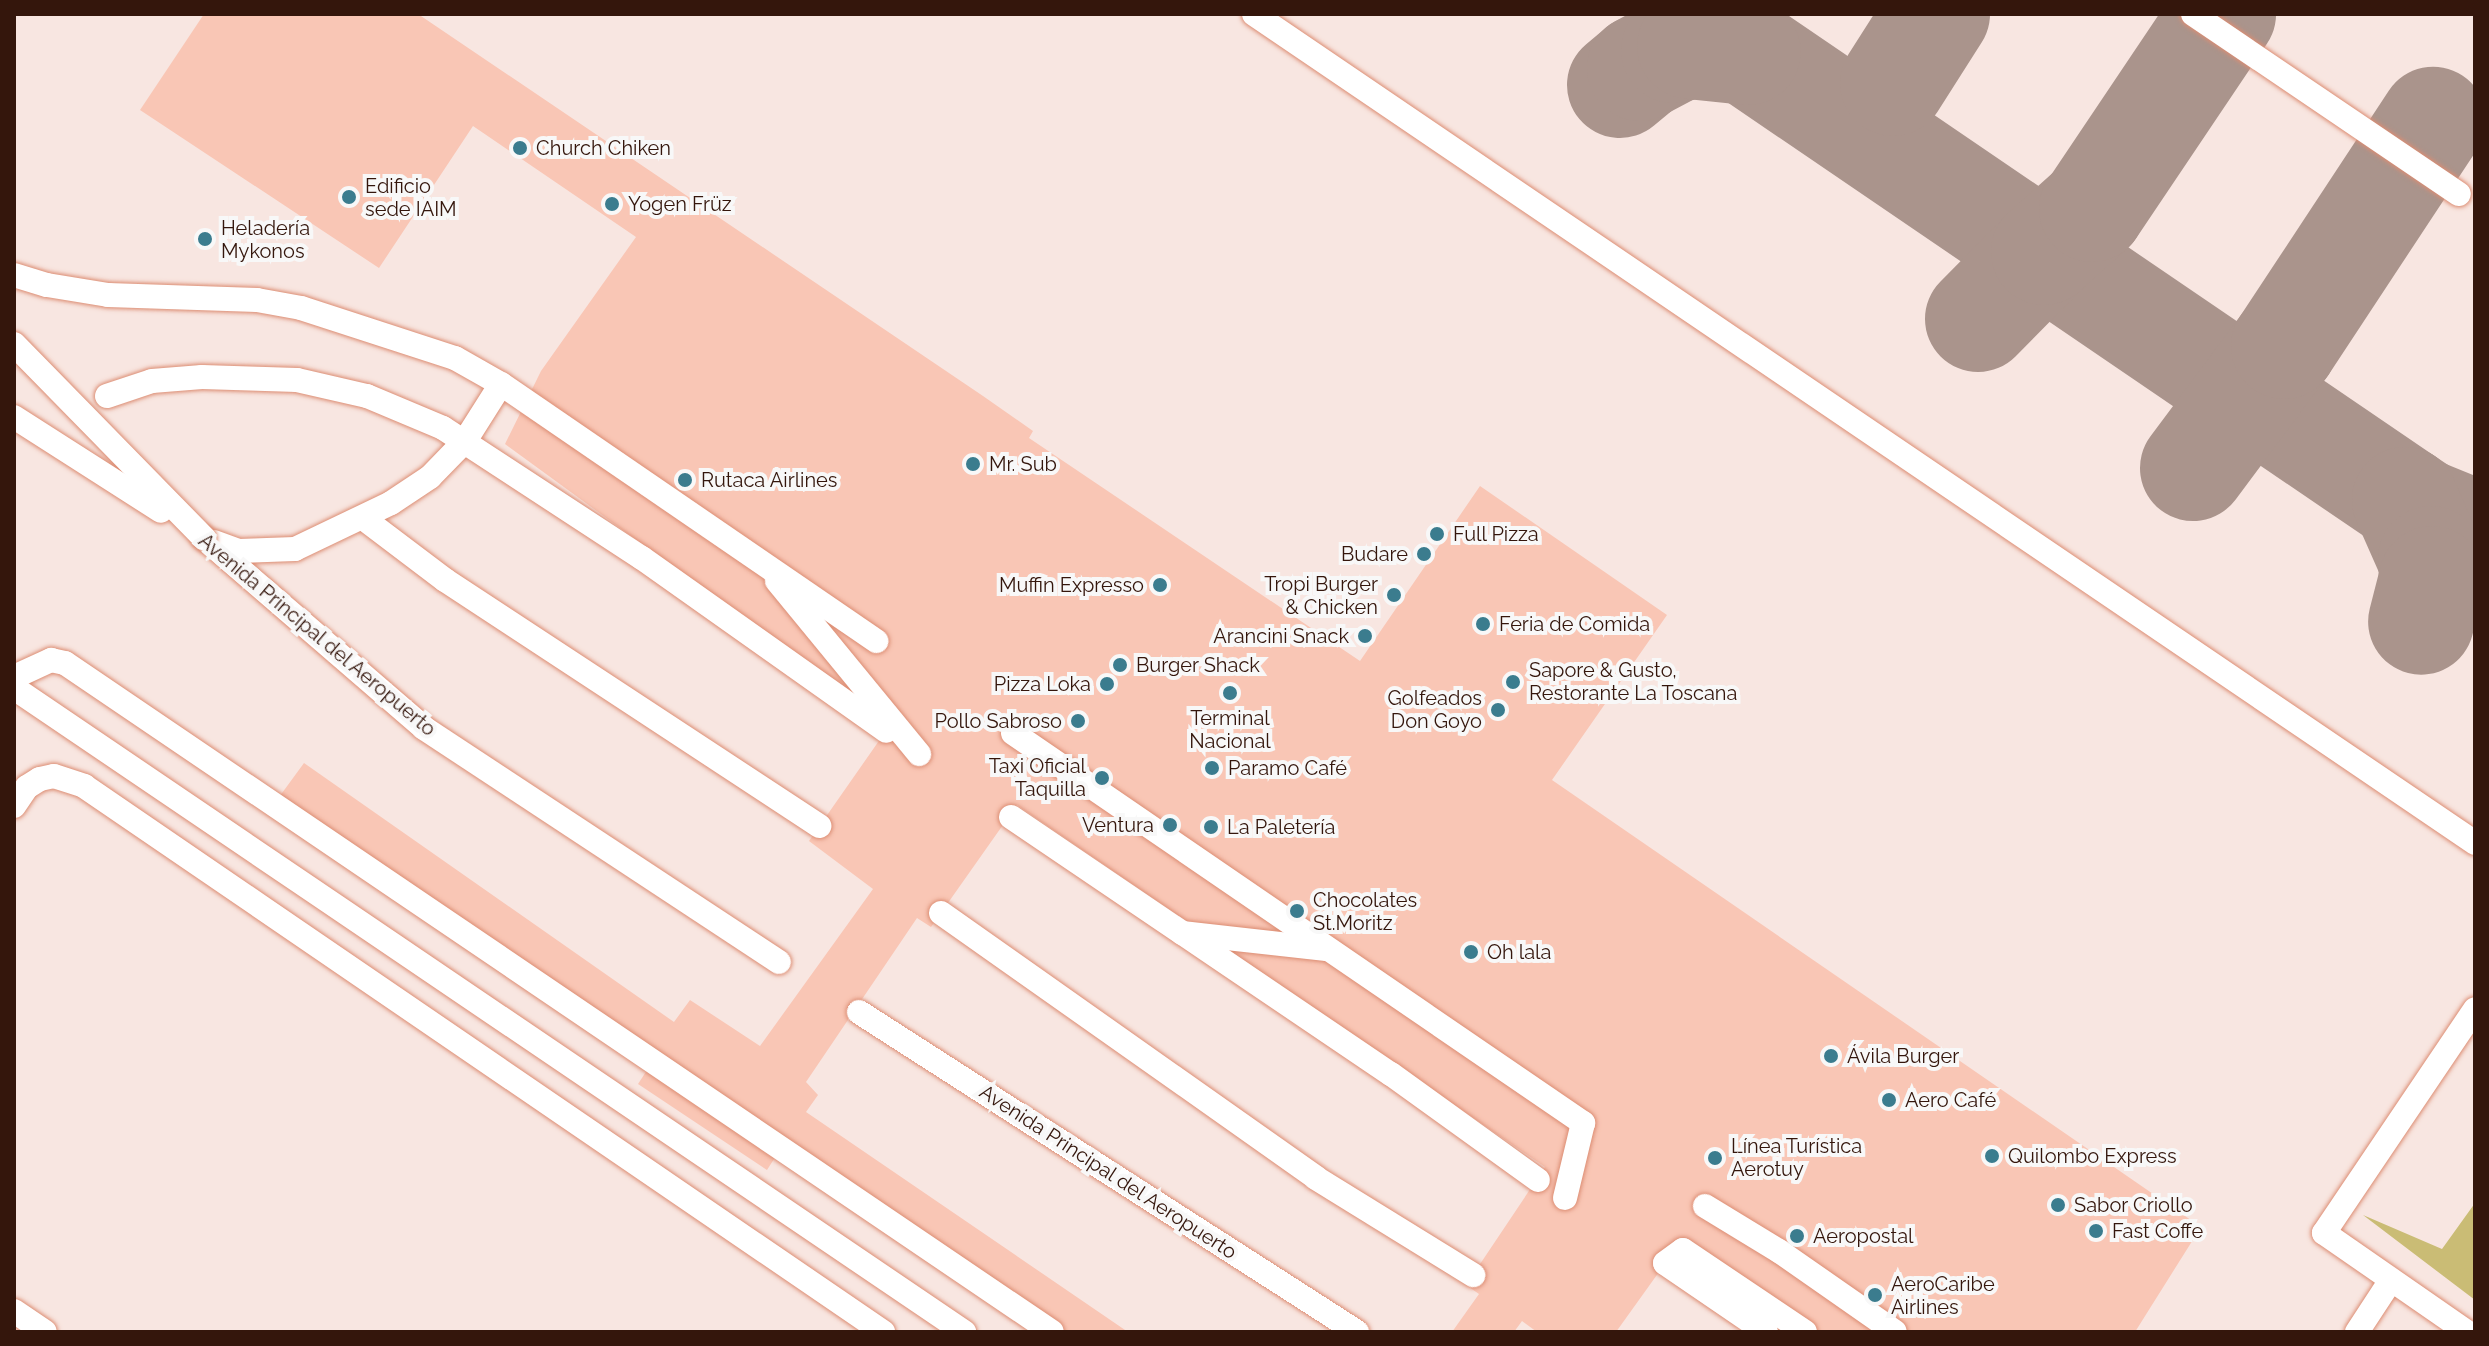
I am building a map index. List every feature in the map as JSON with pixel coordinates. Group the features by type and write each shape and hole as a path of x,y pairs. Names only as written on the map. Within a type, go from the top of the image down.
{"lane":[{"path":"1254,14 2475,843"},
{"path":"2193,14 2459,194"},
{"path":"14,275 108,295 257,300 301,308 455,358 501,384 662,497 758,557 877,641"},
{"path":"14,344 204,538 239,551 295,549 363,518 430,477 465,441 501,384"},
{"path":"107,396 152,381 202,377 297,380 367,396 465,441 642,558 886,731"},
{"name":"Avenida Principal del Aeropuerto","path":"14,417 204,538 424,728 779,962"},
{"path":"363,518 445,580 819,826"},
{"path":"758,557 919,754"},
{"path":"14,677 51,660 65,663 1052,1332"},
{"path":"14,688 964,1332"},
{"path":"1013,733 1583,1123 1565,1198"},
{"path":"14,806 27,787 40,779 54,776 84,786 883,1332"},
{"path":"1011,817 1391,1074 1538,1180"},
{"path":"941,913 1316,1178 1473,1275"},
{"path":"1178,932 1327,949"},
{"path":"2467,1332 2324,1233 2475,1009"},
{"name":"Avenida Principal del Aeropuerto","path":"859,1012 1357,1332"},
{"path":"1705,1206 1779,1251 1895,1332"},
{"path":"1766,1332 1665,1263 1683,1250 1805,1332"},
{"path":"2357,1332 2391,1280"},
{"path":"14,1311 45,1332"}],"shaded area":[{"path":"2475,1203 2475,1300 2363,1215 2442,1249"}],"building":[{"name":"Terminal Nacional","path":"204,14 418,14 983,396 1033,431 1029,438 1360,661 1480,486 1667,615 1552,780 2201,1227 2135,1332 1806,1332 1659,1272 1616,1332 1537,1332 1522,1321 1514,1332 1452,1332 1479,1294 1466,1285 1545,1167 1017,805 931,927 917,918 806,1082 818,1095 806,1112 1128,1332 1052,1332 781,1148 767,1170 638,1084 653,1061 274,804 304,763 674,1022 690,1000 760,1046 873,889 809,841 890,725 505,444 541,371 636,237 473,126 379,268 140,110"}],"taxiway":[{"path":"1692,14 2423,512 2475,533"},
{"path":"1893,83 1937,14"},
{"path":"1978,319 2092,209 2223,14"},
{"path":"1620,85 1640,68 1674,50 1690,46 1748,52"},
{"path":"2193,468 2284,346 2433,120"},
{"path":"2405,500 2431,559 2432,579 2421,622"}],"place":[{"name":"Church Chiken","path":"520,148"},
{"name":"Edificio sede IAIM","path":"349,197"},
{"name":"Yogen Früz","path":"612,204"},
{"name":"Heladería Mykonos","path":"205,239"},
{"name":"Mr. Sub","path":"973,464"},
{"name":"Rutaca Airlines","path":"685,480"},
{"name":"Full Pizza","path":"1437,534"},
{"name":"Budare","path":"1424,554"},
{"name":"Muffin Expresso","path":"1160,585"},
{"name":"Tropi Burger & Chicken","path":"1394,595"},
{"name":"Feria de Comida","path":"1483,624"},
{"name":"Arancini Snack","path":"1365,636"},
{"name":"Burger Shack","path":"1120,665"},
{"name":"Sapore & Gusto, Restorante La Toscana","path":"1513,682"},
{"name":"Pizza Loka","path":"1107,684"},
{"name":"Terminal Nacional","path":"1230,693"},
{"name":"Golfeados Don Goyo","path":"1498,710"},
{"name":"Pollo Sabroso","path":"1078,721"},
{"name":"Paramo Café","path":"1212,768"},
{"name":"Taxi Oficial Taquilla","path":"1102,778"},
{"name":"Ventura","path":"1170,825"},
{"name":"La Paletería","path":"1211,827"},
{"name":"Chocolates St.Moritz","path":"1297,911"},
{"name":"Oh lala","path":"1471,952"},
{"name":"Ávila Burger","path":"1831,1056"},
{"name":"Aero Café","path":"1889,1100"},
{"name":"Quilombo Express","path":"1992,1156"},
{"name":"Línea Turística Aerotuy","path":"1715,1158"},
{"name":"Sabor Criollo","path":"2058,1205"},
{"name":"Fast Coffe","path":"2096,1231"},
{"name":"Aeropostal","path":"1797,1236"},
{"name":"AeroCaribe Airlines","path":"1875,1295"}]}
